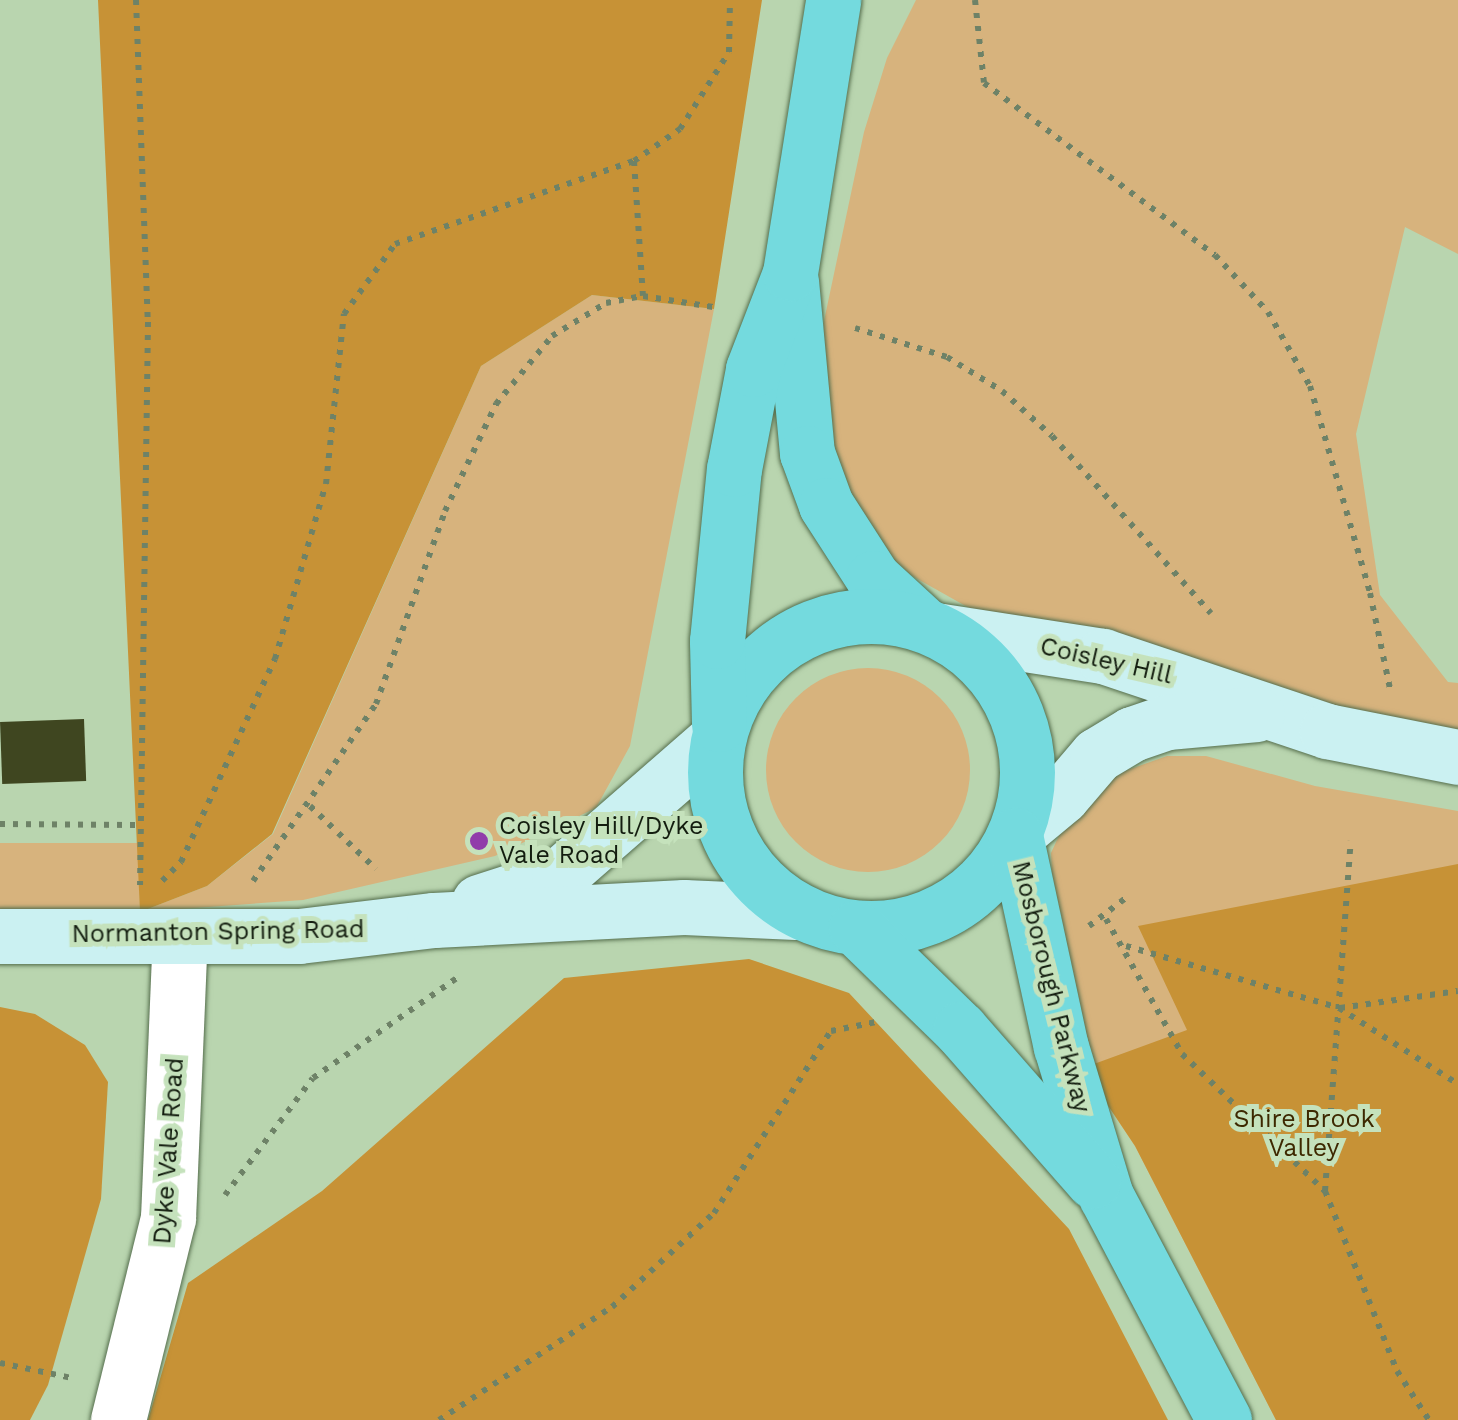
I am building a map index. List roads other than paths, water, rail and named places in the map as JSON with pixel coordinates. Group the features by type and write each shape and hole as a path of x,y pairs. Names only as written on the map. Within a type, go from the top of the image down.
{"highway":[{"path":"790,273 807,454 826,505 873,578 932,628 986,666 1023,733 1026,799 1002,860 959,901 910,923 856,928 796,912 751,872 731,842 715,789 716,641 734,468 753,369 790,273 833,0"},
{"path":"718,731 747,677 774,649 808,628 861,616 932,628"},
{"name":"Mosborough Parkway","path":"1015,835 1061,1048 1106,1196 1224,1420"},
{"name":"Mosborough Parkway","path":"856,928 960,1029 1106,1196"}],"main road":[{"name":"Coisley Hill","path":"932,628 1103,656 1170,674 1265,714 1458,757"},
{"name":"Coisley Hill","path":"1015,835 1062,796 1097,755 1132,734 1168,722 1265,714"},
{"name":"Normanton Spring Road","path":"434,920 559,876 718,731"},
{"name":"Normanton Spring Road","path":"0,936 153,926 299,936 434,920 684,907 796,912"}],"street":[{"name":"Dyke Vale Road","path":"123,1405 168,1218 153,926"}],"place":[{"name":"Coisley Hill/Dyke Vale Road","path":"479,841"}],"park label":[{"name":"Shire Brook Valley","path":"1304,1134"}]}
